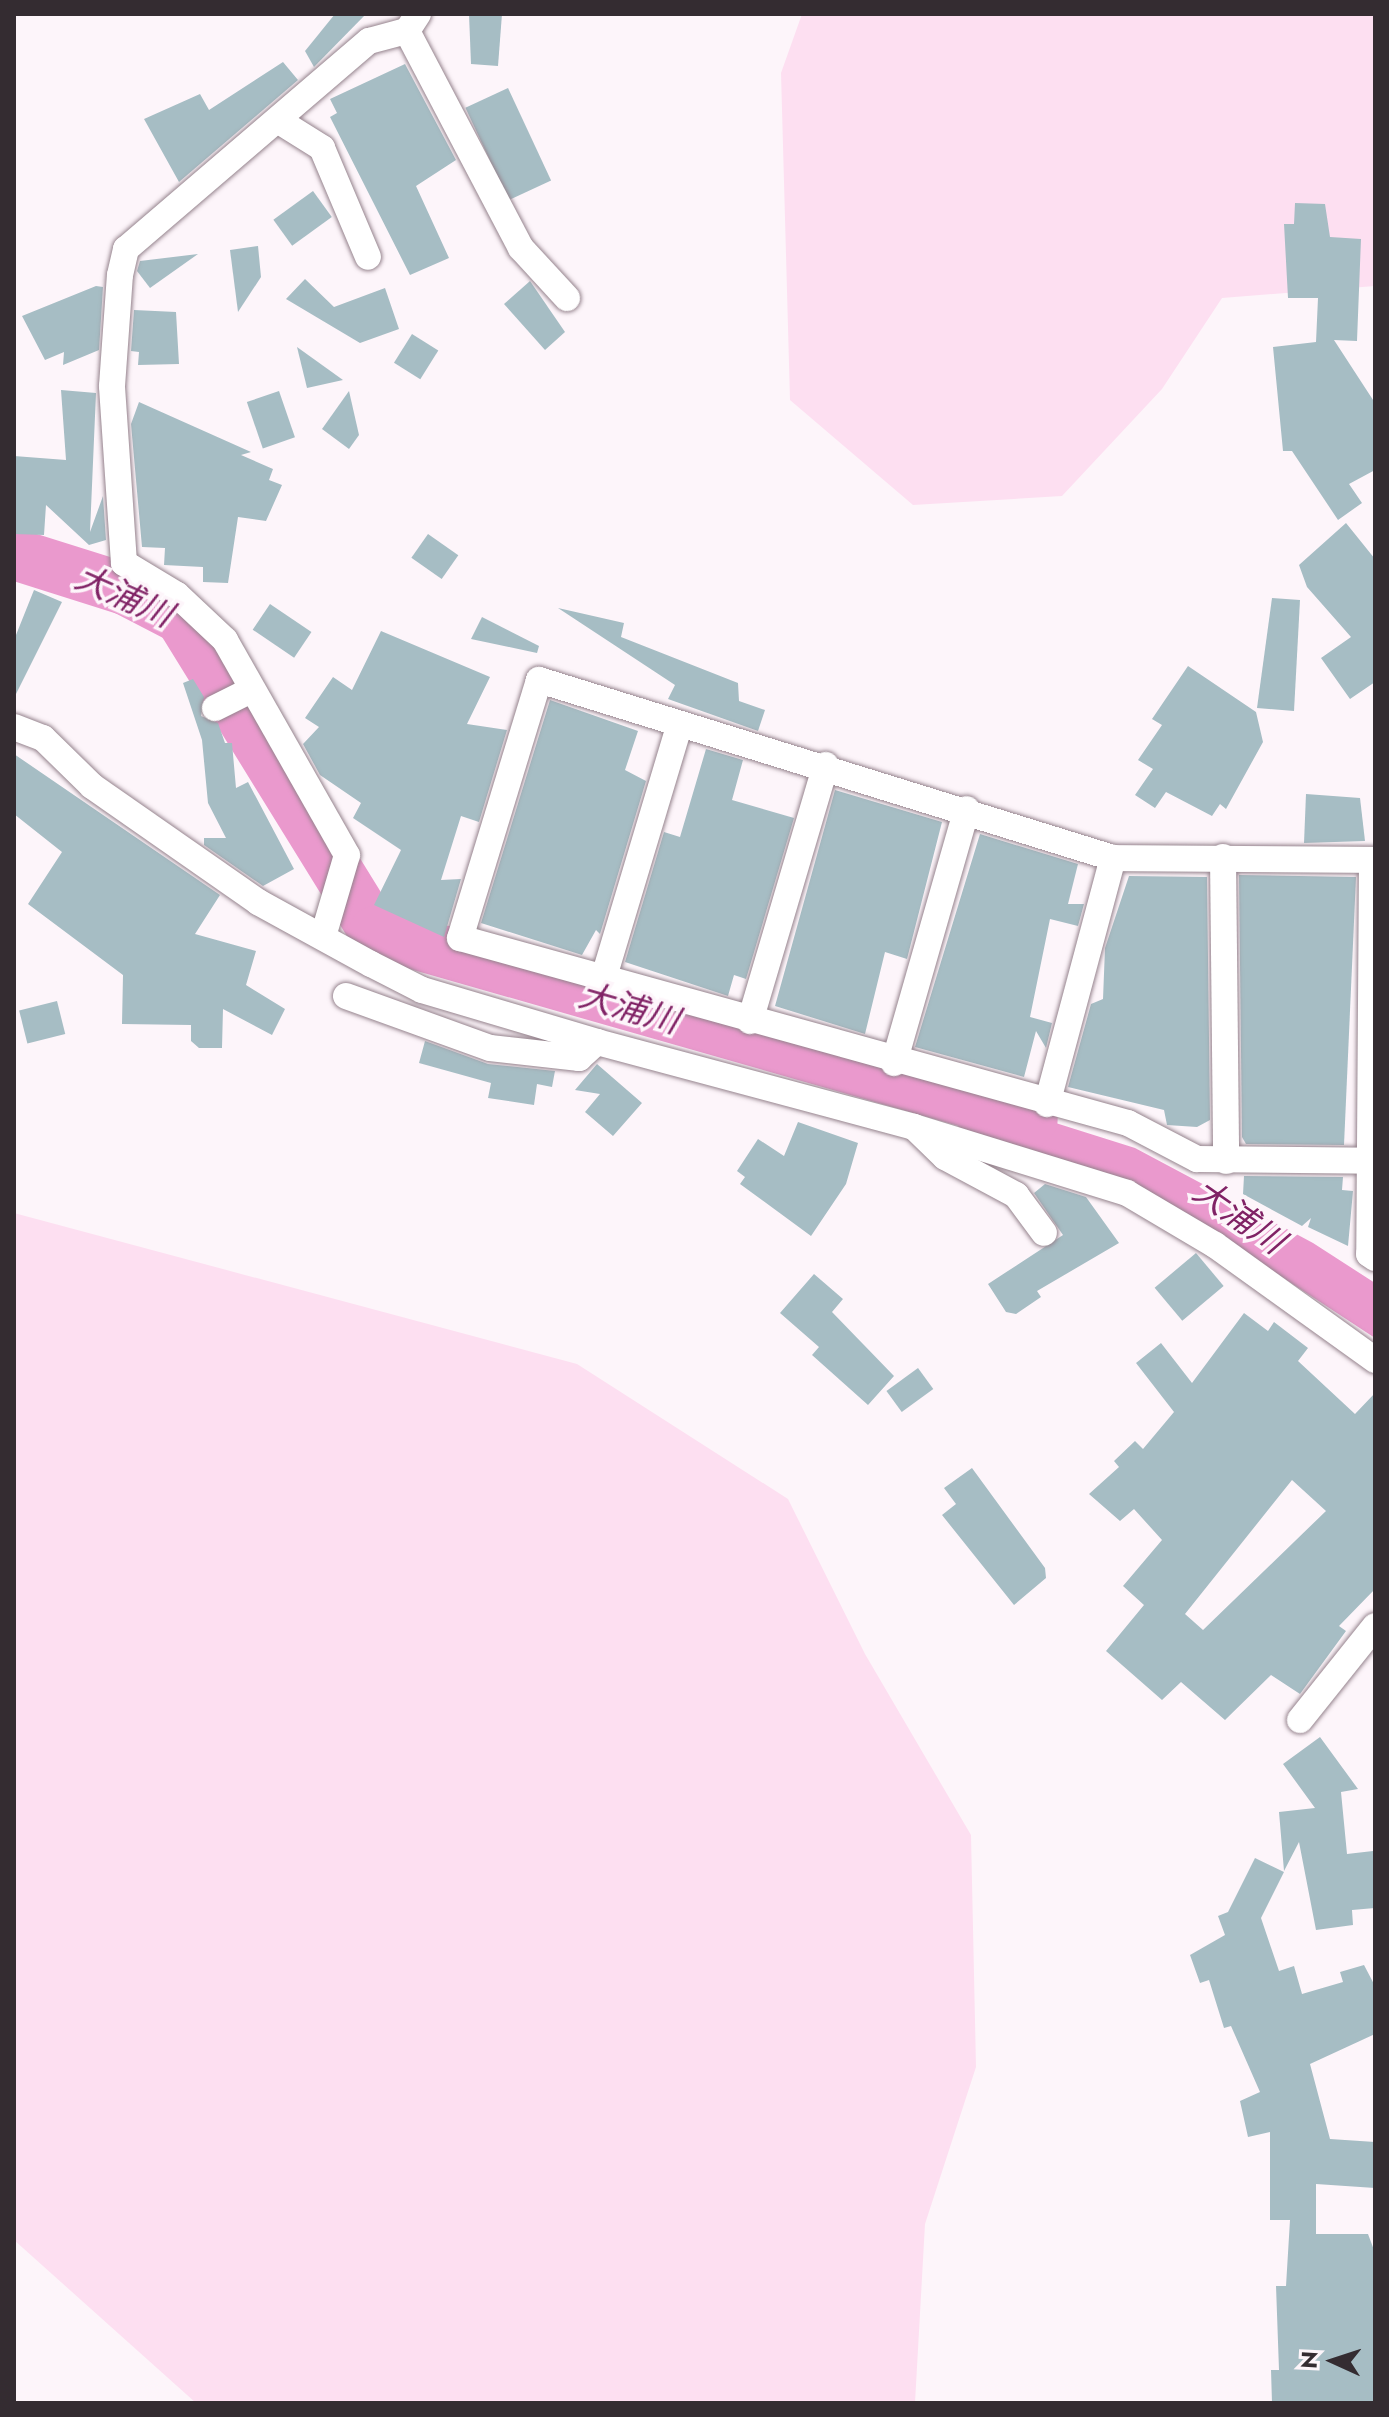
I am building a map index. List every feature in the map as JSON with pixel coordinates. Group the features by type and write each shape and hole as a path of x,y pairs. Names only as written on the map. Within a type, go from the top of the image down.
{"street":[{"path":"324,933 347,855 206,619 124,563 112,386 126,249 369,41 412,22 521,248 567,298"},
{"path":"279,121 322,148 368,257"},
{"path":"1373,1161 1197,1159 1128,1123 894,1063 460,938 521,728 539,680 826,765 1113,858 1374,860 1373,1161 1369,1254 1375,1258"},
{"path":"215,708 251,690"},
{"path":"603,980 680,724"},
{"path":"14,727 43,738 92,786 258,902 324,933 422,990 597,1042 1029,1158 1127,1193 1215,1245 1375,1360"},
{"path":"750,1021 826,765"},
{"path":"894,1063 967,809"},
{"path":"1223,857 1226,1161"},
{"path":"1047,1104 1113,858"},
{"path":"346,996 490,1048 579,1058 597,1042"},
{"path":"914,1127 945,1157 1016,1195 1044,1233"},
{"path":"1016,1195 1029,1158"},
{"path":"1300,1720 1375,1626"}],"shaded area":[{"path":"802,14 1375,14 1375,286 1222,298 1162,389 1062,496 913,505 790,400 781,73"},
{"path":"14,1213 577,1364 788,1499 865,1654 971,1835 976,2067 925,2224 915,2403 196,2403 14,2240"}],"water":[{"path":"964,1094 1135,1148 1313,1243 1375,1283 1375,1338 1227,1241 958,1129"}],"building":[{"path":"335,14 366,14 314,67 305,51"},
{"path":"469,14 502,14 498,66 471,64"},
{"path":"283,62 298,80 179,182 144,119 200,94 209,110"},
{"path":"405,64 456,160 416,186 449,258 410,275 330,117 337,113 330,99"},
{"path":"508,88 551,180 509,200 465,108"},
{"path":"313,191 332,217 292,246 273,220"},
{"path":"1295,203 1325,204 1330,237 1361,239 1357,341 1334,340 1375,403 1375,470 1349,484 1362,503 1338,520 1292,451 1283,451 1273,347 1316,342 1318,298 1288,298 1284,224 1294,224"},
{"path":"258,246 261,277 238,312 230,250"},
{"path":"198,254 150,288 137,271 140,261"},
{"path":"305,279 334,307 385,288 399,329 360,343 286,299"},
{"path":"530,281 565,332 545,350 504,304"},
{"path":"96,286 103,287 99,350 63,365 64,352 45,360 22,316"},
{"path":"134,310 176,312 179,364 138,365 139,352 131,351"},
{"path":"412,334 438,350 420,379 394,363"},
{"path":"297,347 343,380 307,388"},
{"path":"61,390 96,393 90,532 103,496 106,540 89,545 46,505 44,535 14,534 14,456 66,460"},
{"path":"279,391 295,437 263,448 247,402"},
{"path":"349,391 359,435 349,449 322,429"},
{"path":"139,402 251,452 241,455 273,469 269,480 282,485 266,521 238,517 228,583 203,582 203,567 164,565 165,548 142,547 131,424"},
{"path":"1346,523 1375,559 1375,682 1350,699 1321,658 1351,637 1307,587 1299,565"},
{"path":"428,534 458,555 442,579 411,558"},
{"path":"34,590 62,602 14,698 14,640"},
{"path":"1272,598 1300,600 1294,711 1257,708"},
{"path":"270,604 311,632 294,658 253,630"},
{"path":"558,608 624,623 621,637 738,683 739,701 765,710 758,731 668,699 675,685"},
{"path":"482,617 539,646 537,653 471,639"},
{"path":"381,631 490,677 467,724 507,730 479,822 461,816 441,880 461,879 444,937 374,905 401,850 353,818 361,803 320,775 303,744 319,727 305,718 333,677 352,690"},
{"path":"1188,666 1256,712 1263,742 1226,809 1220,804 1212,816 1166,792 1155,808 1135,795 1153,769 1138,760 1162,725 1152,719"},
{"path":"193,679 204,697 201,716 218,723 225,743 232,743 236,788 248,782 294,869 263,886 204,845 204,838 226,838 208,803 202,740 183,683"},
{"path":"550,700 638,731 625,770 646,781 600,934 596,930 582,955 481,923"},
{"path":"706,749 743,760 732,800 794,818 746,979 734,975 728,996 625,962 664,832 680,837"},
{"path":"14,754 220,895 195,934 256,951 246,985 285,1009 272,1035 223,1009 222,1048 199,1048 191,1041 191,1025 122,1024 123,975 28,904 62,852 14,814"},
{"path":"835,790 942,822 907,959 885,952 865,1034 775,1006"},
{"path":"1306,794 1360,798 1365,841 1304,843"},
{"path":"980,834 1078,864 1068,904 1084,904 1078,926 1050,919 1030,1017 1052,1023 1046,1048 1036,1031 1024,1077 915,1047"},
{"path":"1239,875 1356,877 1344,1145 1246,1144 1242,1137"},
{"path":"1129,876 1207,877 1210,1120 1197,1127 1167,1125 1164,1110 1068,1087 1091,1004 1103,999 1105,948"},
{"path":"57,1001 65,1034 27,1043 19,1010"},
{"path":"425,1041 488,1064 555,1071 552,1087 537,1084 534,1105 488,1098 491,1083 419,1063"},
{"path":"597,1064 642,1103 613,1136 585,1112 600,1094 575,1090"},
{"path":"798,1122 858,1143 846,1184 811,1236 740,1184 745,1177 737,1171 758,1139 784,1156"},
{"path":"1244,1176 1343,1177 1342,1190 1353,1191 1348,1246 1308,1227 1311,1218 1302,1226 1243,1194"},
{"path":"1045,1184 1086,1197 1119,1243 1037,1291 1041,1297 1016,1314 1006,1312 988,1284 1063,1235 1034,1193"},
{"path":"1196,1253 1224,1286 1182,1321 1155,1288"},
{"path":"814,1274 843,1299 832,1312 894,1376 868,1405 812,1355 819,1347 780,1313"},
{"path":"1244,1313 1268,1331 1274,1322 1308,1348 1298,1361 1355,1414 1375,1393 1375,1589 1339,1626 1346,1631 1300,1694 1271,1675 1225,1720 1181,1682 1162,1700 1106,1651 1144,1605 1123,1586 1162,1540 1134,1509 1120,1521 1089,1494 1119,1467 1114,1461 1135,1441 1143,1449 1174,1412 1136,1363 1161,1343 1192,1383","holes":["1292,1480 1326,1511 1203,1630 1185,1614"]},
{"path":"918,1368 933,1389 902,1412 886,1391"},
{"path":"972,1468 1045,1568 1046,1578 1014,1605 942,1515 956,1504 944,1488"},
{"path":"1320,1737 1358,1789 1341,1792 1347,1854 1373,1851 1375,1908 1352,1910 1353,1925 1316,1930 1299,1842 1284,1871 1279,1812 1315,1808 1283,1764"},
{"path":"1255,1858 1284,1872 1261,1918 1279,1971 1294,1966 1302,1994 1343,1982 1340,1972 1364,1965 1375,1986 1375,2034 1310,2064 1330,2139 1375,2142 1375,2188 1316,2184 1316,2234 1368,2234 1374,2250 1375,2403 1272,2403 1271,2370 1279,2370 1276,2286 1286,2286 1290,2220 1270,2220 1270,2132 1248,2137 1240,2101 1260,2092 1231,2026 1224,2028 1209,1980 1200,1983 1190,1955 1225,1935 1218,1916 1228,1912"}],"waterway":[{"name":"大浦川","path":"14,554 125,589 181,618 375,932 1032,1120"}]}
